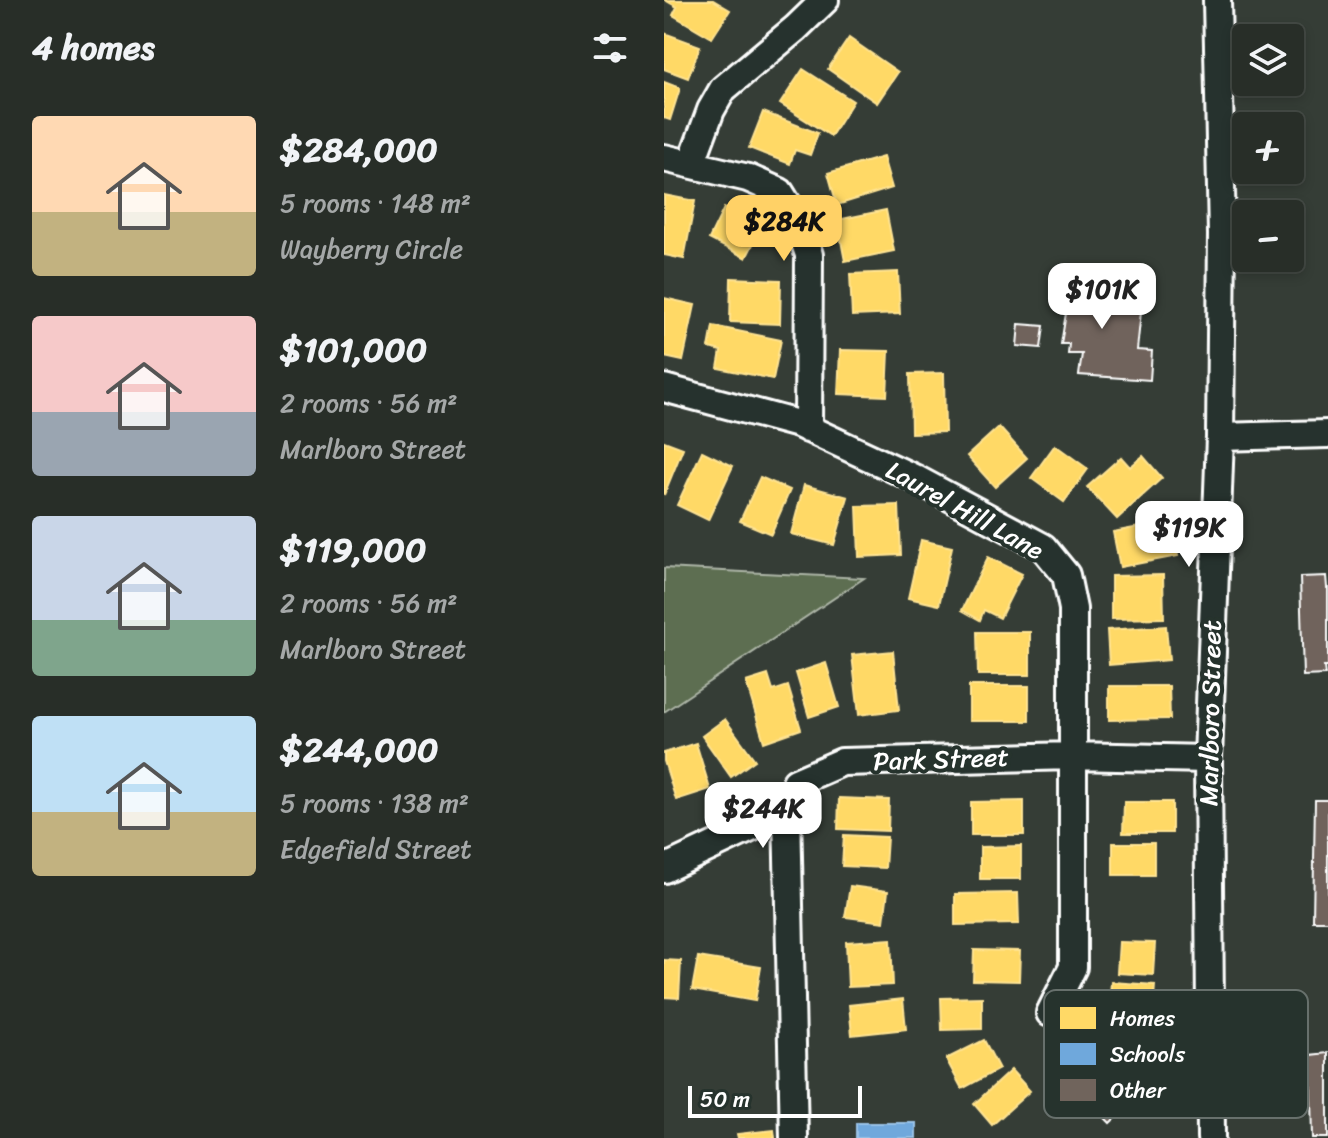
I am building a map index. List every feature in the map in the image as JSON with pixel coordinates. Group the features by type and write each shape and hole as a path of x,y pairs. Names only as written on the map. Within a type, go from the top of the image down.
{"street":[{"path":"691,164 711,110 723,89 825,0"},
{"name":"Marlboro Street","path":"1210,990 1208,759 1220,437 1222,235 1217,0"},
{"path":"664,158 748,178 780,192 798,221 809,255 808,429"},
{"name":"Laurel Hill Lane","path":"664,388 808,429 916,479 1043,547 1066,575 1073,609 1073,967 1062,990"},
{"path":"1220,437 1328,434"},
{"name":"Park Street","path":"787,811 796,782 842,762 1072,756 1208,759"},
{"path":"664,869 787,811 794,1138"},
{"name":"Marlboro Street","path":"1211,1118 1211,1138"}],"green space":[{"path":"664,568 864,578 664,712"}],"building: Homes":[{"path":"665,0 713,0 730,10 712,38 673,15 677,7"},
{"path":"664,33 700,46 688,78 664,69"},
{"path":"849,38 898,72 877,103 828,69"},
{"path":"803,69 853,101 831,136 780,104"},
{"path":"664,82 680,88 670,120 664,118"},
{"path":"763,112 818,133 810,155 795,150 790,164 749,148"},
{"path":"883,157 892,188 837,205 828,173"},
{"path":"664,195 695,201 684,259 664,255"},
{"path":"724,208 762,227 746,258 709,239"},
{"path":"886,210 894,251 845,261 837,220"},
{"path":"898,272 900,314 852,316 850,274"},
{"path":"731,278 781,280 780,324 730,322"},
{"path":"664,298 695,305 683,361 664,357"},
{"path":"713,326 781,340 773,379 718,368 721,351 709,348"},
{"path":"840,350 889,351 887,396 838,394"},
{"path":"944,373 945,432 911,433 910,374"},
{"path":"999,427 1027,458 995,487 967,456"},
{"path":"664,441 683,448 664,495"},
{"path":"1055,445 1088,469 1064,502 1031,478"},
{"path":"702,451 733,466 708,520 677,505"},
{"path":"1143,456 1162,478 1117,519 1087,487 1121,457 1130,467"},
{"path":"760,477 790,490 771,534 740,521"},
{"path":"804,485 848,497 834,545 791,534"},
{"path":"899,505 901,555 859,557 857,506"},
{"path":"1171,521 1178,556 1120,567 1113,532"},
{"path":"921,540 952,547 939,605 908,598"},
{"path":"988,557 1022,574 1000,618 984,610 980,620 962,610"},
{"path":"1163,575 1164,618 1111,619 1111,576"},
{"path":"1166,626 1169,660 1109,665 1107,630"},
{"path":"977,632 1030,632 1030,675 978,675"},
{"path":"893,651 899,710 859,715 852,655"},
{"path":"826,663 839,707 809,717 796,673"},
{"path":"768,675 773,691 788,686 801,729 764,742 746,682"},
{"path":"969,686 1029,686 1029,721 969,721"},
{"path":"1109,686 1169,686 1170,719 1109,720"},
{"path":"725,719 755,760 731,777 702,736"},
{"path":"696,743 710,789 676,800 664,753"},
{"path":"839,798 889,800 888,831 838,829"},
{"path":"1024,801 1024,835 971,835 971,802"},
{"path":"1124,802 1172,802 1172,833 1123,833"},
{"path":"844,835 887,837 885,868 842,866"},
{"path":"1113,843 1154,843 1154,875 1113,875"},
{"path":"1021,846 1021,879 980,879 980,847"},
{"path":"850,886 888,891 884,922 845,917"},
{"path":"1018,893 1019,924 955,925 955,894"},
{"path":"891,939 893,985 848,987 846,942"},
{"path":"1119,942 1155,943 1153,975 1117,973"},
{"path":"974,950 1020,951 1019,981 973,980"},
{"path":"698,957 761,967 755,1001 692,990"},
{"path":"664,960 681,961 679,998 664,997"},
{"path":"1111,982 1155,985 1155,990 1110,990"},
{"path":"982,997 982,1029 942,1030 941,998"},
{"path":"903,999 906,1029 852,1035 849,1005"},
{"path":"984,1040 999,1069 962,1089 946,1059"},
{"path":"1011,1070 1030,1091 992,1125 974,1104"},
{"path":"774,1130 775,1138 738,1138 737,1134"}],"building: Schools":[{"path":"856,1123 916,1123 916,1138 856,1138"}],"building: Other":[{"path":"1058,271 1091,276 1087,295 1142,302 1137,350 1152,351 1150,380 1079,375 1082,354 1068,354 1069,344 1061,344 1067,307 1053,303"},
{"path":"1019,324 1044,326 1041,348 1017,346"},
{"path":"1326,576 1328,667 1324,667 1325,675 1303,676 1300,577"},
{"path":"1315,800 1328,800 1328,921 1313,921"},
{"path":"1328,1053 1328,1138 1312,1138 1310,1055"}]}
